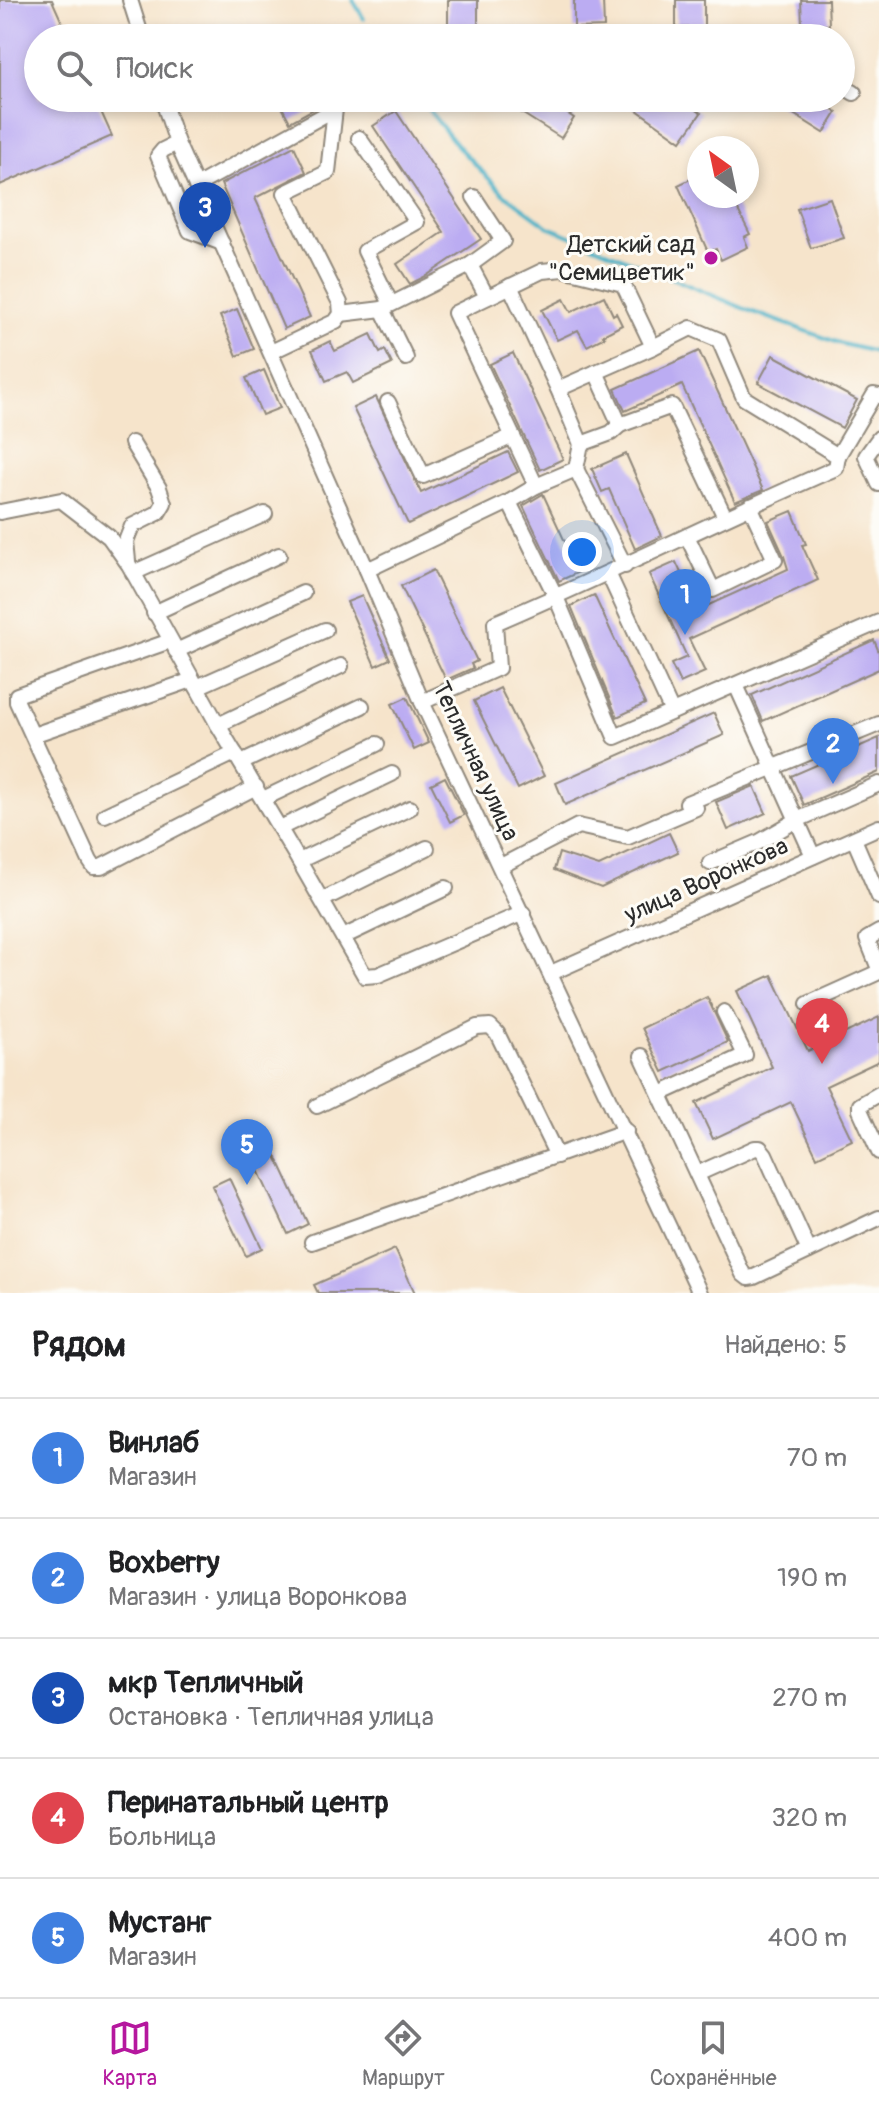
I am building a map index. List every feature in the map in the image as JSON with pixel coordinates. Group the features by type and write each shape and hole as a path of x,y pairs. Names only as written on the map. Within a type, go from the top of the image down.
{"street":[{"path":"130,0 138,24"},
{"name":"Тепличная улица","path":"167,112 177,143 367,570 422,702 700,1293"},
{"path":"196,186 330,112"},
{"path":"271,352 336,321 341,314 340,303 285,193 328,172 335,112"},
{"path":"359,138 417,222 365,251 406,358"},
{"path":"177,143 158,156 190,231 222,243"},
{"path":"341,314 387,306 470,265 503,241 474,197"},
{"path":"470,265 487,297"},
{"path":"536,486 455,313 542,271 563,269 623,284 653,347"},
{"path":"510,286 581,444 576,469 625,566"},
{"path":"558,389 691,328 719,340 744,398 838,456"},
{"path":"596,372 620,425"},
{"path":"422,702 498,668 495,623 836,468 838,456 874,395 879,396"},
{"path":"388,402 423,476 513,436"},
{"path":"581,444 611,433 620,425 672,406 725,517"},
{"path":"879,438 866,456 879,484"},
{"path":"131,569 126,541 132,526 158,513 164,503 159,488 132,443"},
{"path":"367,570 576,469"},
{"path":"0,512 61,500 109,537 131,569 365,976 370,977 523,913"},
{"path":"509,502 556,597 615,737 879,622"},
{"path":"687,536 713,590 775,560 750,506"},
{"path":"131,569 265,514"},
{"path":"154,613 279,555"},
{"path":"608,573 672,712"},
{"path":"303,593 173,646 17,695 17,702 90,861 94,867 101,867 259,793 377,744"},
{"path":"33,735 194,683 325,630"},
{"path":"218,725 341,666"},
{"path":"736,685 813,856"},
{"path":"105,815 362,706"},
{"path":"501,866 578,826 628,837 773,766 879,724"},
{"path":"280,828 392,774"},
{"path":"710,863 879,784"},
{"path":"299,861 410,808"},
{"name":"улица Воронкова","path":"551,973 879,827"},
{"path":"854,839 879,897"},
{"path":"322,900 427,848"},
{"path":"343,937 446,888"},
{"path":"808,1004 879,970 867,939 879,932"},
{"path":"660,1094 745,1055 724,1012"},
{"path":"317,1106 477,1027 490,1026 497,1033 557,1156"},
{"path":"642,1056 743,1274 748,1278 879,1218"},
{"path":"879,1094 860,1105 879,1152"},
{"path":"312,1242 626,1131"},
{"path":"697,1174 760,1148 809,1251"}],"building":[{"path":"0,0 52,0 63,24 24,24 24,112 101,112 112,136 0,185"},
{"path":"448,0 478,0 478,24 448,24"},
{"path":"574,0 603,0 604,24 574,24"},
{"path":"676,0 704,0 704,24 676,24"},
{"path":"801,0 828,0 829,24 802,24"},
{"path":"285,112 308,112 290,122"},
{"path":"397,112 481,239 410,284 397,264 444,232 373,126"},
{"path":"520,112 565,112 574,118 561,138"},
{"path":"640,112 701,113 681,141"},
{"path":"790,112 837,112 824,133"},
{"path":"294,146 306,172 255,198 310,317 284,329 221,184"},
{"path":"687,181 687,205 678,185"},
{"path":"830,198 844,238 811,248 797,209"},
{"path":"688,208 737,208 750,234 744,237 748,247 721,260 716,249 708,252"},
{"path":"604,296 622,325 587,346 578,330 557,340 542,310 564,299 571,312"},
{"path":"237,309 254,349 237,356 220,316"},
{"path":"371,334 380,353 385,350 392,364 353,383 347,372 326,381 312,350 330,341 335,351"},
{"path":"699,351 763,490 735,502 682,385 625,411 615,389"},
{"path":"513,353 563,459 540,470 490,364"},
{"path":"773,355 857,400 842,428 758,383"},
{"path":"264,370 280,408 262,415 246,378"},
{"path":"376,397 421,493 508,452 518,472 408,524 353,408"},
{"path":"626,454 662,536 635,549 609,489 602,492 592,469"},
{"path":"543,494 579,572 559,581 523,506"},
{"path":"792,511 806,544 802,545 818,580 689,639 705,672 680,683 671,664 687,657 649,574 676,562 698,610 788,569 768,521"},
{"path":"433,570 477,661 471,664 473,668 446,680 401,586"},
{"path":"594,595 645,704 617,717 571,606"},
{"path":"362,596 390,659 375,666 347,602"},
{"path":"874,640 879,652 879,669 763,721 752,695"},
{"path":"500,688 544,776 518,789 474,701"},
{"path":"407,697 429,743 414,750 392,704"},
{"path":"714,713 724,735 565,805 556,783"},
{"path":"879,738 879,772 804,805 791,776"},
{"path":"445,777 464,815 450,822 431,784"},
{"path":"754,786 766,813 728,830 716,802"},
{"path":"669,833 678,852 601,888 554,870 559,853 599,866"},
{"path":"772,975 808,1051 879,1017 879,1061 826,1086 852,1140 817,1157 791,1102 713,1139 696,1103 772,1067 737,991"},
{"path":"707,997 728,1042 663,1072 642,1028"},
{"path":"275,1154 308,1224 288,1234 255,1164"},
{"path":"229,1178 262,1248 246,1256 212,1186"},
{"path":"395,1249 415,1293 318,1293 314,1285"}],"waterway":[{"path":"353,0 364,19"},
{"path":"430,112 460,149 504,194 549,227 750,311 842,344 879,353"}],"place":[{"name":"мкр Тепличный","path":"205,248"},
{"name":"Детский сад \"Семицветик\"","path":"711,258"},
{"name":"Винлаб","path":"685,635"},
{"name":"Boxberry","path":"833,784"},
{"name":"Перинатальный центр","path":"822,1064"},
{"name":"Мустанг","path":"247,1185"}]}
